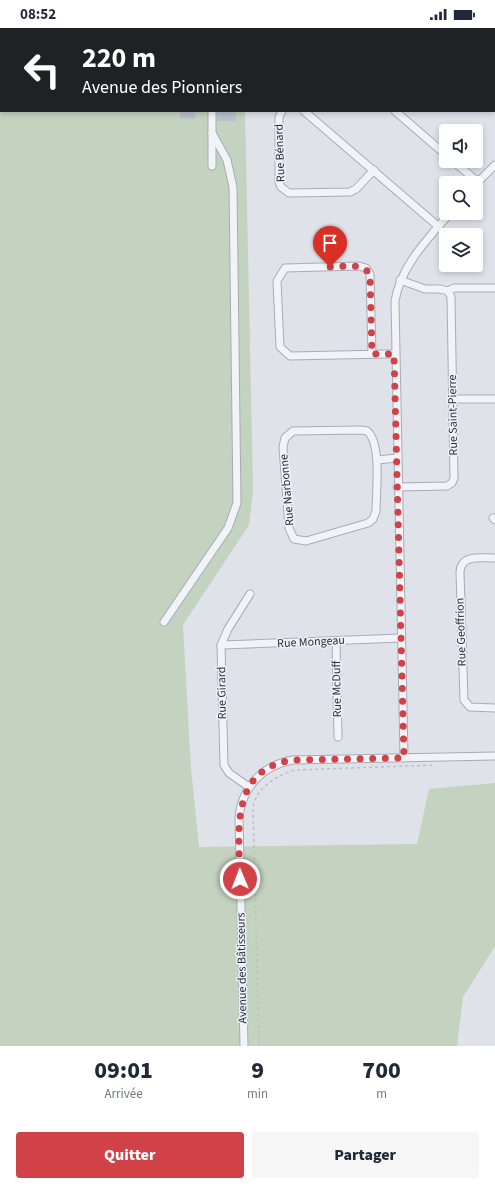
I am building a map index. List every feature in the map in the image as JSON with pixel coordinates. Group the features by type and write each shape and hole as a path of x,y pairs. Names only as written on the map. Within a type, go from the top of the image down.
{"street":[{"path":"212,112 212,166"},
{"name":"Rue Bénard","path":"282,112 279,117 279,182 284,191 289,193 350,192 356,189 374,170"},
{"path":"305,112 439,227"},
{"path":"396,112 439,149"},
{"path":"164,622 228,528 237,503 233,187 227,160 212,132"},
{"path":"483,177 495,165"},
{"path":"461,168 469,176"},
{"path":"404,758 394,307 400,280 410,262 444,220"},
{"path":"372,354 370,274 366,268 359,266 285,268 277,281 280,347 284,352 290,356 394,354"},
{"path":"400,280 425,289 440,289 448,291 454,288 495,288"},
{"name":"Rue Saint-Pierre","path":"397,487 445,486 453,482 451,297 448,291"},
{"path":"453,399 495,399"},
{"name":"Rue Narbonne","path":"367,431 373,438 377,460 376,511 373,519 368,523 306,541 294,538 288,528 283,447 285,438 293,432 367,431"},
{"path":"377,460 397,458"},
{"name":"Rue Geoffrion","path":"495,558 468,560 461,565 460,572 464,700 470,707 495,708"},
{"name":"Rue Girard","path":"249,787 229,773 224,765 221,645 228,629 250,594"},
{"name":"Rue Mongeau","path":"221,645 401,638"},
{"name":"Rue McDuff","path":"336,641 338,737"},
{"name":"Avenue des Bâtisseurs","path":"244,1046 239,817 242,802 249,787 268,769 288,761 495,756"}],"path":[{"name":"Avenue des Bâtisseurs","path":"259,1046 253,804 259,792 274,780 295,770 441,765"}],"green space":[{"path":"0,112 245,112 253,490 249,525 183,625 191,768 199,847 417,844 429,789 495,783 495,946 463,997 457,1046 0,1046"}],"building":[{"path":"180,112 195,112 195,119 180,118"},
{"path":"217,112 236,112 236,121 217,121"}],"route":[{"path":"240,879 240,807 249,787 268,769 278,764 293,760 404,758 394,354 372,354 370,274 366,268 359,266 330,267"}]}
